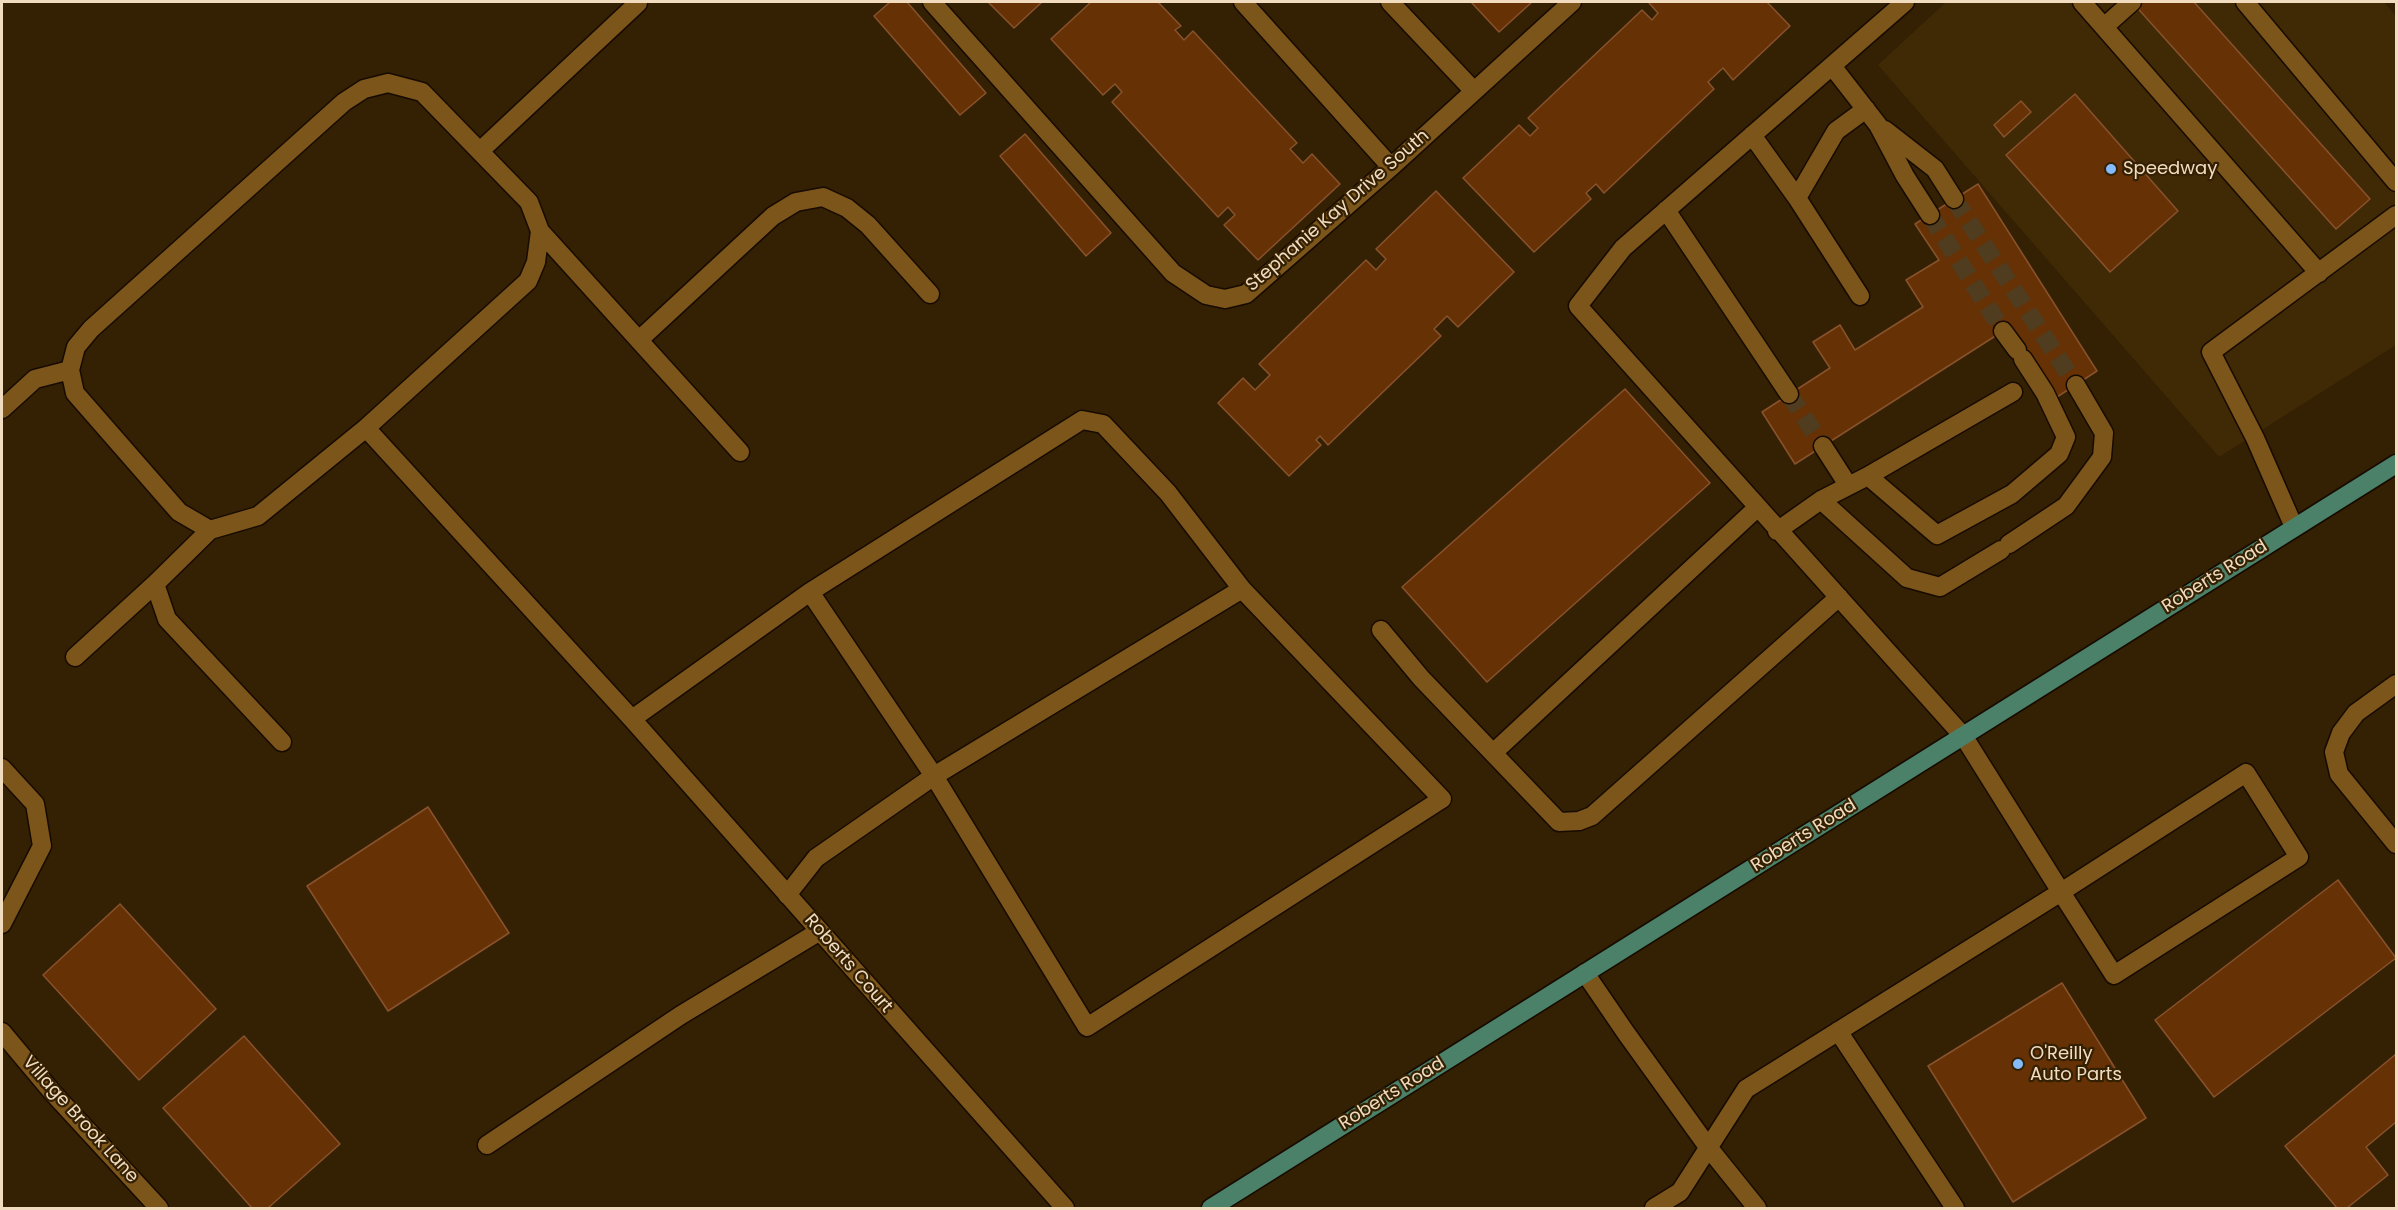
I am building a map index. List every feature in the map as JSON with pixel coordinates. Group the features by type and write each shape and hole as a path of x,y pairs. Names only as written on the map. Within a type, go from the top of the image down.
{"main road":[{"name":"Roberts Road","path":"1211,1209 2397,464"}],"street":[{"name":"Stephanie Kay Drive South","path":"932,2 1173,273 1206,296 1225,299 1246,294 1391,167 1572,2"},
{"path":"1243,2 1391,167"},
{"path":"1390,2 1473,90"},
{"path":"1654,1209 1680,1192 1746,1089 2061,892 2246,773 2299,857 2114,975 2061,892 1964,737 1777,531 1578,306 1623,248 1905,2"},
{"path":"2082,2 2319,273"},
{"path":"2104,27 2132,2"},
{"path":"2245,2 2397,182"},
{"path":"480,151 639,3"},
{"path":"1832,66 1878,125 1905,176 1930,215"},
{"path":"210,530 178,512 75,393 70,370 76,347 91,328 344,102 364,89 387,83 422,92 529,202 540,231 740,452"},
{"path":"1797,198 1836,131 1866,109"},
{"path":"1878,125 1935,169 1954,199"},
{"path":"1752,135 1797,198 1860,296"},
{"path":"639,340 773,216 796,202 823,197 847,208 868,225 930,294"},
{"path":"1666,210 1790,394"},
{"path":"2294,527 2255,438 2211,352 2397,215"},
{"path":"75,657 210,530 258,516 366,428 528,281 536,262 540,231"},
{"path":"1868,476 1937,535 2012,494 2059,454 2066,437 2045,393 2003,331"},
{"path":"2,409 35,380 70,370"},
{"path":"1821,500 1906,578 1940,586 2005,547 2066,506 2102,457 2104,433 2076,385"},
{"path":"1777,531 1821,500 1868,476 2013,392"},
{"path":"632,719 810,592 1082,420 1103,424 1168,493 1242,589 1442,799 1087,1027 933,776 810,592"},
{"name":"Roberts Court","path":"366,428 632,719 1065,1209"},
{"path":"1823,446 1848,485"},
{"path":"1493,753 1758,507"},
{"path":"155,584 166,619 282,742"},
{"path":"787,894 816,858 933,776 1242,589"},
{"path":"1381,630 1421,678 1559,822 1579,821 1592,816 1839,597"},
{"path":"2397,684 2356,713 2341,732 2334,752 2339,774 2397,844"},
{"path":"2,768 35,804 42,846 2,924"},
{"path":"488,1145 681,1015 820,931"},
{"path":"1585,973 1708,1147 1757,1209"},
{"path":"1838,1031 1954,1209"},
{"name":"Village Brook Lane","path":"2,1032 53,1093 159,1209"}],"shaded area":[{"path":"1946,2 2384,2 2396,16 2396,345 2219,457 1878,65"}],"building":[{"path":"890,2 907,2 986,93 960,115 874,16"},
{"path":"988,2 1042,2 1014,28"},
{"path":"1091,2 1158,2 1181,26 1175,30 1184,40 1193,31 1297,143 1290,149 1303,163 1312,154 1340,184 1258,260 1224,225 1235,215 1228,207 1218,217 1112,102 1122,92 1115,84 1103,95 1051,39"},
{"path":"1471,2 1532,2 1499,32"},
{"path":"1650,2 1767,2 1790,26 1733,80 1723,68 1708,82 1714,89 1604,193 1596,184 1586,193 1591,199 1534,252 1463,178 1519,125 1530,136 1538,128 1528,118 1642,10 1652,20 1658,13"},
{"path":"2132,2 2194,2 2370,199 2336,229"},
{"path":"2075,94 2178,211 2110,272 2006,155"},
{"path":"2021,101 2031,112 2004,137 1994,125"},
{"path":"1025,134 1111,233 1086,256 1000,156"},
{"path":"1978,184 2097,371 2057,397 2011,326 1795,464 1762,412 1830,368 1813,342 1840,325 1855,350 1923,307 1906,280 1939,260 1915,224"},
{"path":"1436,191 1514,272 1458,327 1447,316 1434,329 1441,336 1328,445 1320,436 1316,440 1321,445 1289,476 1218,403 1243,378 1255,390 1270,375 1259,364 1366,260 1376,270 1386,259 1376,249"},
{"path":"1625,389 1710,483 1487,682 1402,587"},
{"path":"428,807 509,933 388,1011 307,886"},
{"path":"2338,880 2396,958 2214,1097 2155,1020"},
{"path":"120,904 216,1009 139,1080 43,975"},
{"path":"2062,983 2146,1118 2013,1202 1928,1066"},
{"path":"244,1036 340,1144 268,1208 252,1208 163,1108"},
{"path":"2396,1054 2396,1122 2366,1147 2388,1175 2347,1208 2337,1208 2285,1146"}],"tunnel":[{"path":"1954,199 2076,385"},
{"path":"1930,215 2003,331"},
{"path":"1789,394 1823,446"}],"place":[{"name":"Speedway","path":"2111,169"},
{"name":"O'Reilly Auto Parts","path":"2018,1064"}]}
